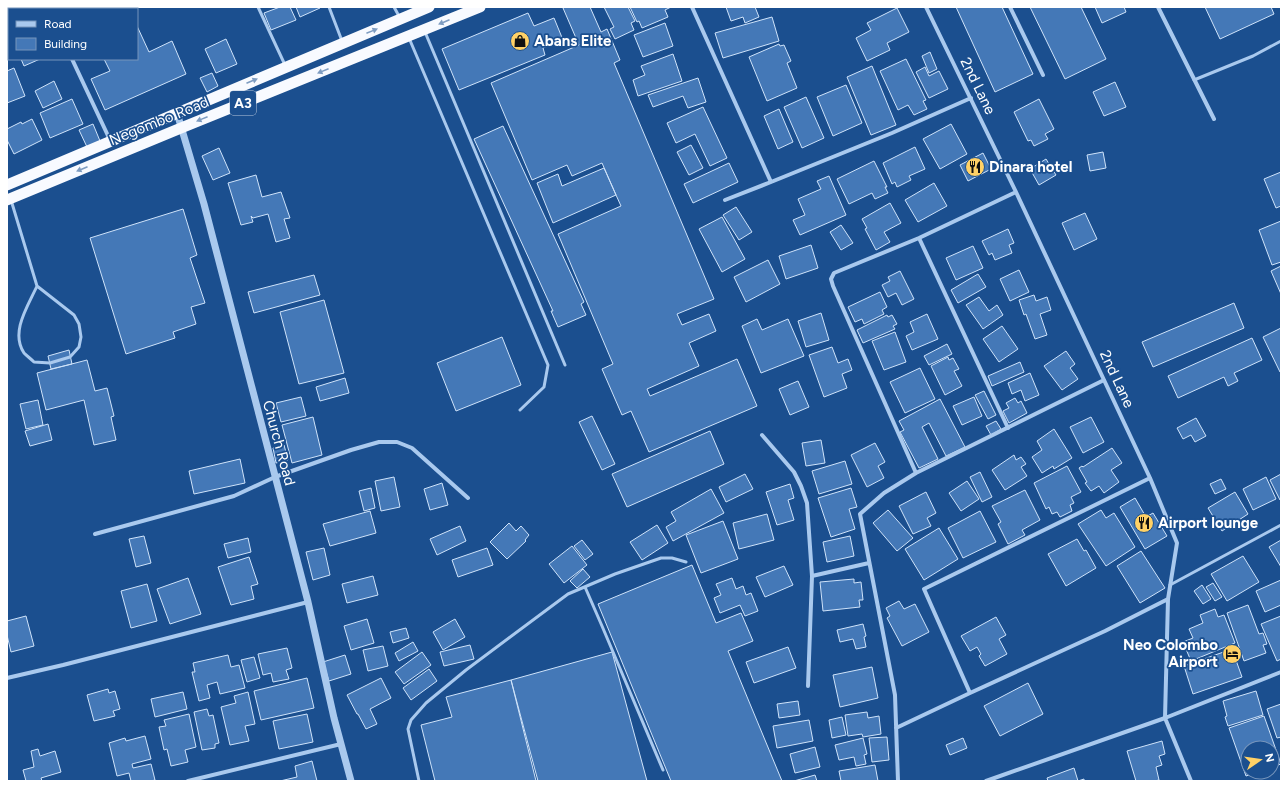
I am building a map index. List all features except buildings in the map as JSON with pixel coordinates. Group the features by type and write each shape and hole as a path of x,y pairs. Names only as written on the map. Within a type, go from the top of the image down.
{"highway":[{"name":"Negombo Road","path":"7,185 430,7"},
{"name":"Negombo Road","path":"9,200 181,128 480,7"}],"street":[{"path":"692,7 771,182"},
{"name":"2nd Lane","path":"926,7 1016,192 1150,478 1177,543 1168,599 1165,718 1191,781"},
{"path":"1010,7 1043,75"},
{"path":"1158,7 1214,119"},
{"path":"72,60 111,141"},
{"path":"725,200 892,134 971,98"},
{"name":"Church Road","path":"177,113 204,204 308,602 351,781"},
{"path":"916,473 831,279 834,273 919,238 1016,192"},
{"path":"919,238 1008,428"},
{"path":"898,781 895,695 860,514 884,493 916,473 1104,380"},
{"path":"762,435 794,472 807,503 812,576 808,686"},
{"path":"95,534 234,496 275,477 379,442 397,442 412,448 468,498"},
{"path":"970,693 924,588 1150,478"},
{"path":"812,576 869,563"},
{"path":"896,728 1105,631 1168,599"},
{"path":"7,678 70,664 308,602"},
{"path":"986,781 1165,718 1281,672"},
{"path":"188,781 341,744"}],"lane":[{"path":"258,7 286,67"},
{"path":"329,7 343,43"},
{"path":"394,7 400,19"},
{"path":"424,30 565,365"},
{"path":"409,36 548,365 544,388 520,410"},
{"path":"1194,80 1253,56 1281,42"},
{"path":"9,200 38,286 74,315 79,324 81,337 79,347 70,357 50,362 34,362 25,354 20,344 18,330 38,286"},
{"path":"1170,586 1281,525"},
{"path":"419,781 408,729 411,720 426,703 466,670 568,594 615,574 661,558 672,558 686,562"},
{"path":"585,587 663,770"}],"place":[{"name":"Abans Elite","path":"520,41"},
{"name":"Dinara hotel","path":"975,167"},
{"name":"Airport lounge","path":"1144,523"},
{"name":"Neo Colombo Airport","path":"1232,654"}]}
